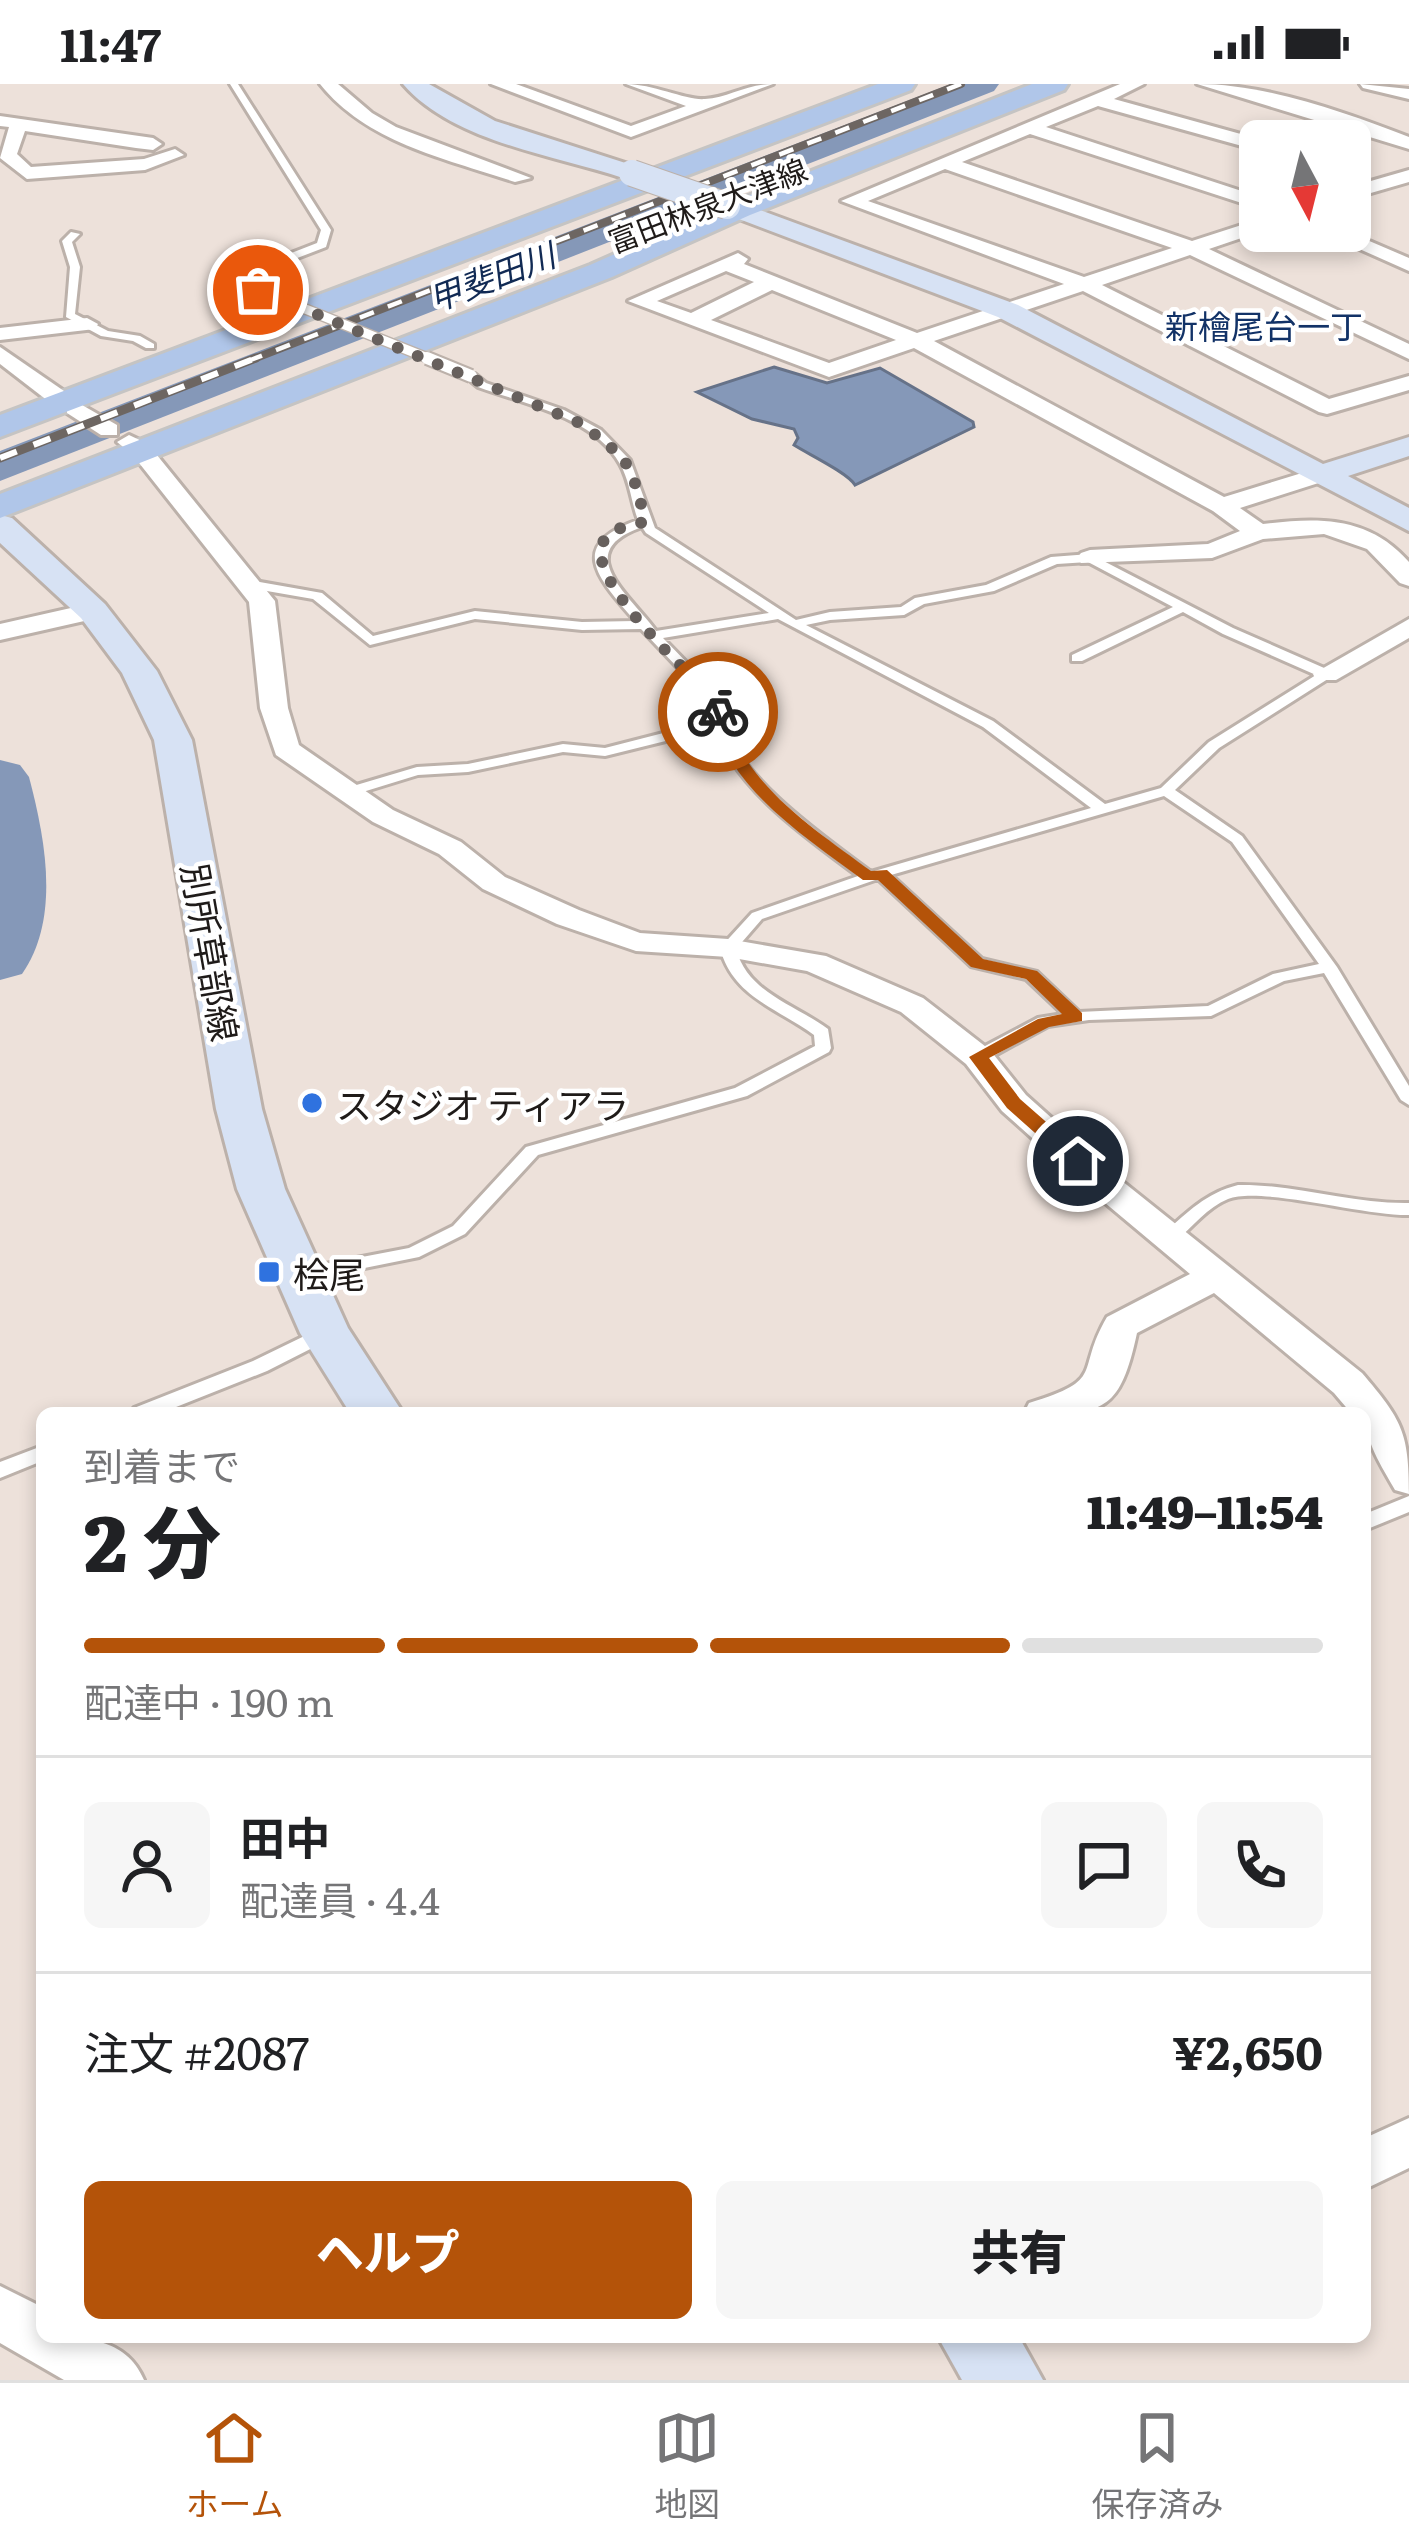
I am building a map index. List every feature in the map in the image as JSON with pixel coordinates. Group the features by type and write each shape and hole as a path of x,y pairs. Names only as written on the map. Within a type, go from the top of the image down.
{"main road":[{"path":"0,404 58,399 151,346 864,84"},
{"name":"富田林泉大津線","path":"0,428 58,399 902,84"},
{"name":"富田林泉大津線","path":"0,482 121,440 1012,84"},
{"path":"0,507 121,440 602,271 734,208 1055,84"}],"street":[{"path":"329,84 344,106 522,178"},
{"path":"415,84 427,97 463,116 734,208 1008,311 1409,521"},
{"path":"500,84 632,132 764,84"},
{"path":"634,84 704,106"},
{"path":"1135,84 851,201 1085,284 1328,407 1409,383"},
{"path":"1206,84 1359,124 1409,143"},
{"path":"1370,84 1409,94"},
{"path":"1096,100 1239,139"},
{"path":"0,121 24,122 22,125"},
{"path":"22,125 89,133 110,142 169,145 175,155 145,164 27,173 7,155 13,133 22,125"},
{"path":"1031,128 1239,196"},
{"path":"454,154 516,134"},
{"path":"946,163 1192,248 1409,352"},
{"path":"1371,184 1409,176"},
{"path":"1239,232 1008,311 916,340 830,370 638,301 732,261 771,282 916,340 1222,506 1258,532"},
{"path":"1371,246 1403,258"},
{"path":"692,320 771,282"},
{"path":"0,334 87,324"},
{"path":"0,354 121,440 262,601 274,708 286,749 382,816 450,848 494,883 568,917 636,942 728,947 815,964 912,1005 978,1057 1014,1103 1348,1383 1369,1407"},
{"path":"1222,506 1409,446"},
{"path":"1090,558 1212,550 1258,532 1327,524 1348,526 1373,540 1409,578"},
{"name":"別所草部線","path":"0,525 93,611 139,671 173,740 239,1109 261,1189 325,1333 373,1407"},
{"path":"0,632 93,611"},
{"path":"1326,674 1409,627"},
{"path":"1069,1407 1087,1403 1109,1374 1120,1326 1219,1275"},
{"path":"1371,1409 1409,1479"},
{"path":"1371,2161 1409,2142"},
{"path":"0,2313 36,2334"},
{"path":"52,2343 117,2380"}],"lane":[{"path":"234,84 326,230 322,245 262,268 253,276 258,290 582,424 623,457 639,492 644,522 787,620 988,724 1102,809"},
{"path":"75,234 68,241 75,267 70,314 151,346"},
{"path":"644,522 612,530 602,543 599,562 605,577 721,705 724,741 760,787 875,875 977,963 1031,975 1076,1017"},
{"path":"248,584 317,596 370,641 475,615 649,630 904,611 920,601 989,587 1055,560 1090,558 1326,674"},
{"path":"1077,658 1183,607"},
{"path":"300,1275 413,1252 459,1230 532,1151 741,1092 823,1048 821,1033 803,1017 745,987 730,968 728,947 757,916 875,875 1166,791 1214,745 1326,674"},
{"path":"348,792 417,771 468,768 563,748 605,752 720,723"},
{"path":"1166,791 1237,838 1329,967 1409,1100"},
{"path":"978,1057 1044,1022 1211,1012 1279,977 1329,967"},
{"path":"1170,1237 1224,1193 1253,1189 1386,1212 1409,1209"},
{"path":"156,1407 260,1366 325,1333"},
{"path":"0,1470 36,1455"},
{"path":"1371,1520 1409,1504"}],"water":[{"path":"774,367 827,383 880,368 973,422 974,427 855,485 794,445 798,438 794,429 752,419 697,392"}],"waterway":[{"name":"甲斐田川","path":"0,467 982,84"},
{"path":"0,777 16,869 13,913 0,961"}],"railway":[{"path":"248,361 961,84"},
{"path":"0,458 256,358"}],"way so far":[{"path":"258,290 471,376 482,386 551,410 607,441 623,457 639,492 644,522 612,530 602,543 599,562 605,577 653,636 721,705 718,712"}],"place":[{"name":"スタジオ ティアラ","path":"312,1103"},
{"name":"桧尾","path":"269,1272"}],"district":[{"name":"新檜尾台一丁","path":"1264,324"}],"route":[{"path":"718,712 724,741 760,787 807,830 869,877 881,874 977,963 1031,975 1076,1017 1044,1022 978,1057 1014,1103 1078,1161"}]}
